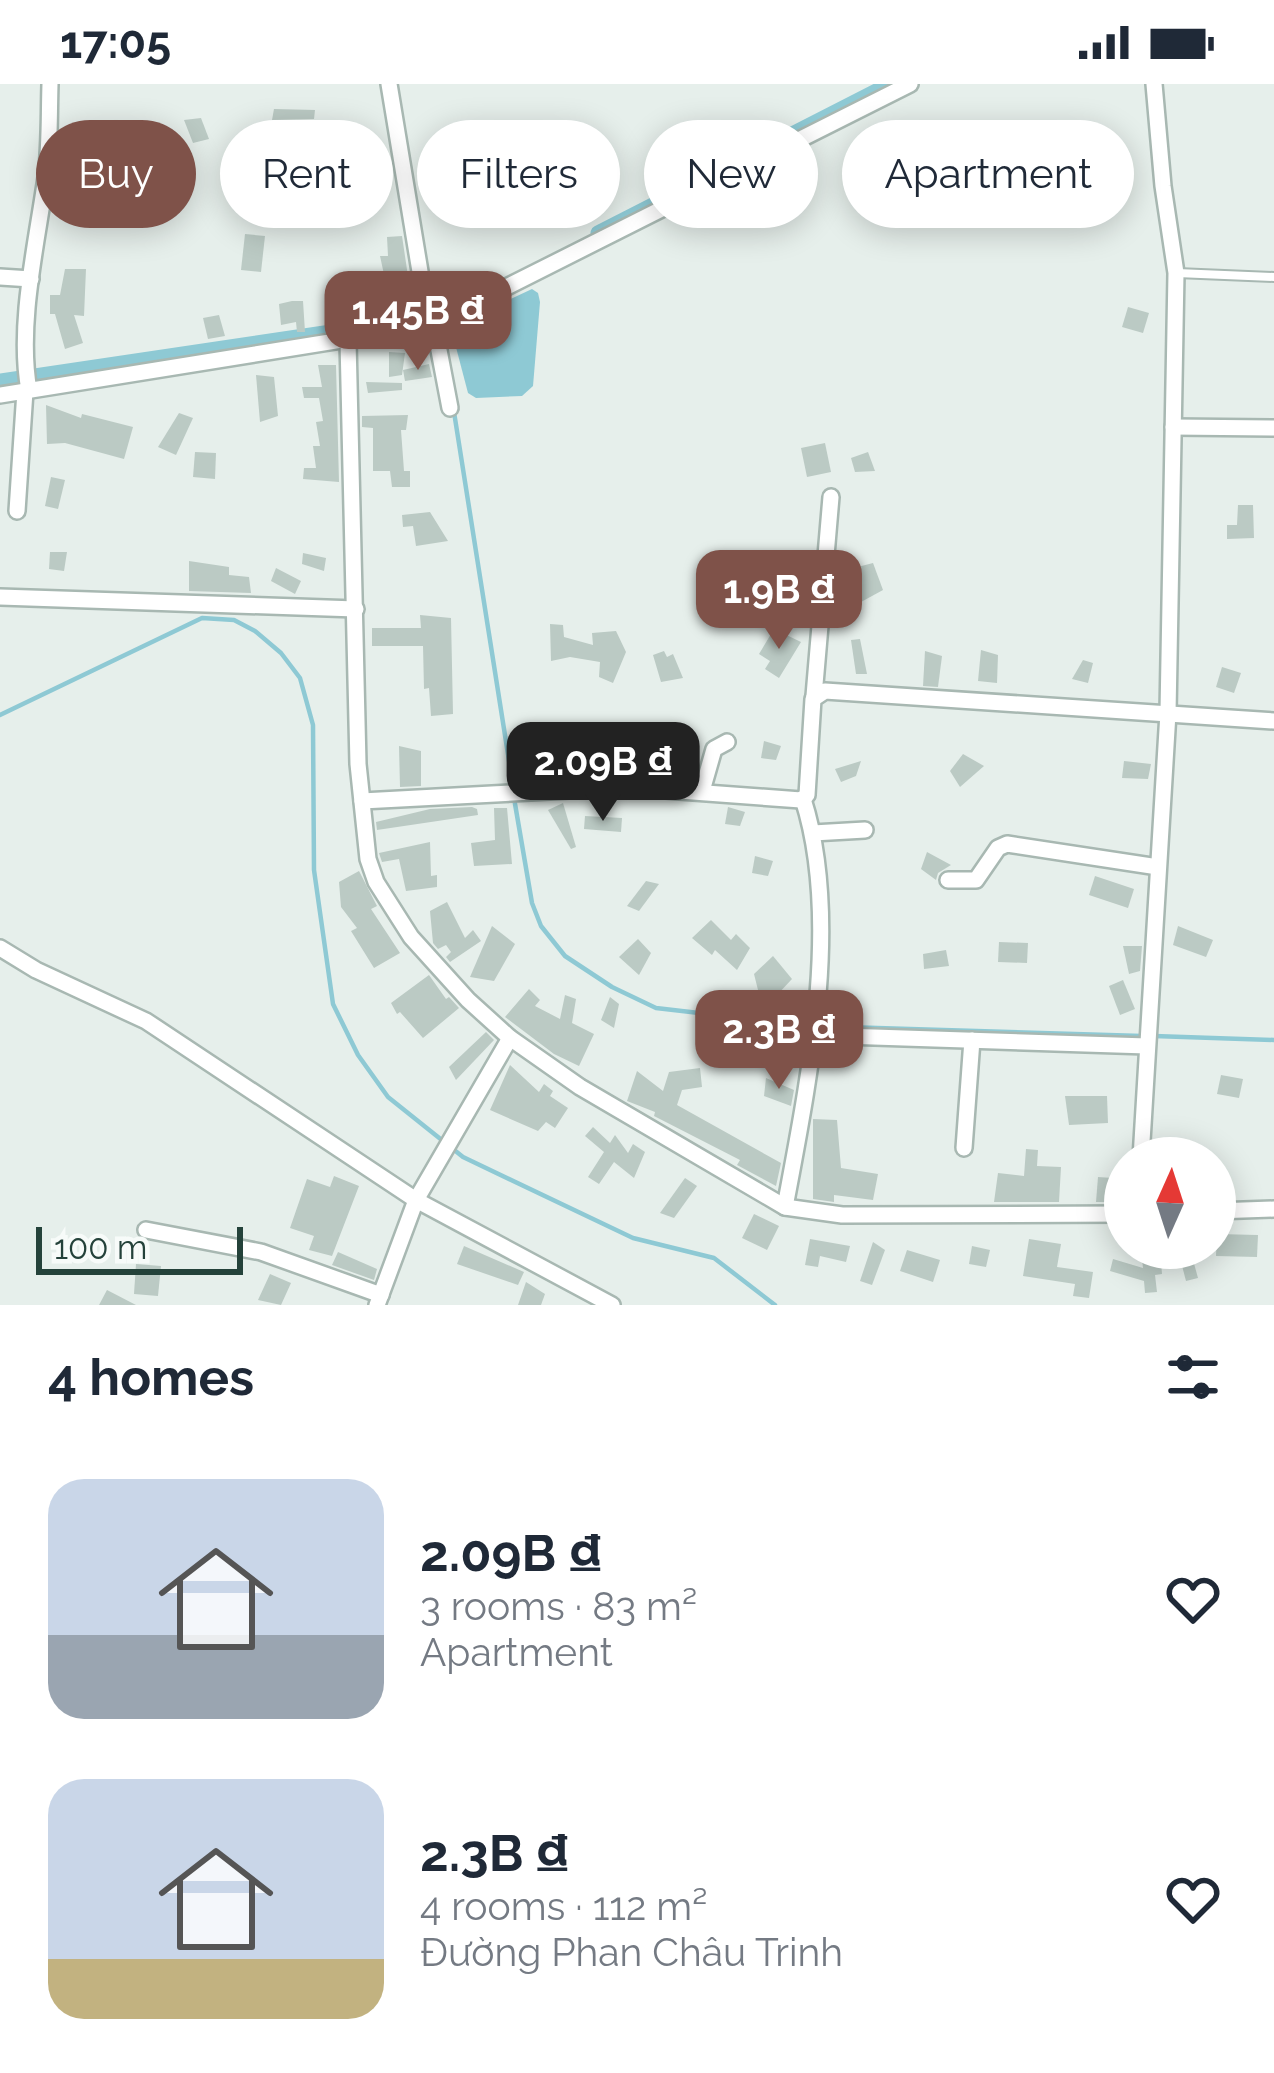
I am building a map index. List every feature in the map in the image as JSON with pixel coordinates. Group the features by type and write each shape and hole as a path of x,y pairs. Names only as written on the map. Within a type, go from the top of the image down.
{"street":[{"path":"16,511 32,279 47,170 50,84"},
{"path":"389,84 425,302 450,408"},
{"path":"0,394 431,325 910,84"},
{"path":"1142,1137 1168,712 1176,273 1154,84"},
{"path":"0,277 32,279"},
{"path":"348,341 362,801 368,860 376,882 411,937 510,1038 580,1088 785,1207 842,1215 1104,1214"},
{"path":"1173,427 1274,428"},
{"path":"803,799 807,795 831,497"},
{"path":"0,597 356,609"},
{"path":"814,696 825,692 1274,721"},
{"path":"701,791 714,749 727,742"},
{"path":"362,801 626,787 803,799"},
{"path":"785,1207 814,1027 820,953 813,833 803,799"},
{"path":"813,833 865,830"},
{"path":"948,880 976,880 998,848 1007,844 1158,867"},
{"path":"0,948 146,1021 416,1200 612,1305"},
{"path":"814,1027 972,1040 1148,1040"},
{"path":"146,1230 261,1252 379,1300 416,1200 510,1038"},
{"path":"964,1148 972,1040"},
{"path":"1236,1210 1274,1208"}],"lane":[{"path":"1176,273 1274,278"}],"water":[{"path":"532,289 540,302 533,386 522,396 476,398 468,393 452,332 456,325"}],"building":[{"path":"274,109 315,110 314,119 272,120"},
{"path":"201,118 209,139 196,142 196,120 184,120"},
{"path":"245,234 265,236 261,272 241,270"},
{"path":"402,236 413,310 393,316 380,256 388,256 387,237"},
{"path":"65,269 86,269 84,316 74,315 83,343 65,349 55,314 50,314 50,295 60,295"},
{"path":"348,274 360,277 362,319 351,319"},
{"path":"303,301 305,332 297,332 296,322 281,325 279,304"},
{"path":"1128,307 1149,313 1143,333 1122,327"},
{"path":"219,315 225,336 208,339 203,318"},
{"path":"389,352 405,353 402,375 389,377"},
{"path":"429,364 432,377 405,381 403,370"},
{"path":"318,365 336,365 339,482 303,479 304,468 316,468 313,446 320,446 316,422 323,421 319,398 304,398 302,387 322,387"},
{"path":"256,375 274,377 278,416 260,422"},
{"path":"366,382 402,383 402,390 368,393"},
{"path":"46,405 81,418 82,414 133,427 124,459 65,443 47,444"},
{"path":"179,413 193,418 176,455 158,447"},
{"path":"408,415 406,430 401,430 410,487 392,487 390,471 373,471 373,428 362,427 362,416"},
{"path":"825,443 831,472 807,477 801,448"},
{"path":"195,452 216,453 215,479 193,477"},
{"path":"868,452 875,471 855,472 851,458"},
{"path":"51,477 65,480 58,509 45,506"},
{"path":"1238,505 1253,505 1254,538 1227,539 1227,525 1237,525"},
{"path":"430,512 448,541 416,546 413,526 403,527 402,515"},
{"path":"50,552 67,552 64,571 49,569"},
{"path":"303,553 326,558 324,571 302,564"},
{"path":"189,561 229,567 229,575 249,577 251,593 189,591"},
{"path":"873,563 883,590 861,602 846,570"},
{"path":"276,568 301,581 295,594 271,581"},
{"path":"780,587 796,592 790,612 775,607"},
{"path":"420,615 451,618 453,714 431,716 429,688 424,689 423,646 372,646 372,628 421,628"},
{"path":"550,624 563,625 564,637 593,645 592,633 616,631 626,652 613,683 599,677 600,662 570,657 551,661"},
{"path":"774,629 801,642 779,678 765,669 770,661 759,654"},
{"path":"860,639 867,674 856,674 851,640"},
{"path":"981,650 998,655 997,683 978,681"},
{"path":"664,651 667,657 673,654 683,678 661,682 653,655"},
{"path":"925,651 942,656 938,687 923,686"},
{"path":"1083,660 1093,663 1088,683 1072,679"},
{"path":"1222,667 1241,673 1234,693 1216,687"},
{"path":"626,731 631,758 623,763 610,737"},
{"path":"764,741 781,746 776,760 761,758"},
{"path":"399,746 421,751 421,786 400,787"},
{"path":"963,754 984,766 960,787 950,771"},
{"path":"861,761 856,776 841,782 835,769"},
{"path":"1124,761 1151,764 1148,779 1122,778"},
{"path":"563,803 576,847 571,849 548,810"},
{"path":"472,807 478,815 377,830 376,822 430,809"},
{"path":"728,807 745,812 740,826 725,824"},
{"path":"494,808 507,808 512,864 474,866 471,843 495,840"},
{"path":"585,816 622,818 621,832 584,829"},
{"path":"430,842 431,876 437,875 437,887 406,891 399,859 382,862 379,853"},
{"path":"927,852 951,865 936,880 921,869"},
{"path":"755,856 773,861 768,876 752,873"},
{"path":"359,871 377,906 371,909 400,953 374,968 351,931 357,928 341,907 339,882"},
{"path":"1095,876 1134,889 1128,908 1089,895"},
{"path":"646,881 659,884 639,911 627,906"},
{"path":"447,902 465,938 473,930 481,941 450,962 446,945 438,949 433,943 430,911"},
{"path":"711,920 731,940 736,934 750,948 737,970 692,938"},
{"path":"492,926 515,944 494,981 470,977"},
{"path":"1178,926 1213,940 1206,957 1173,945"},
{"path":"638,939 651,953 639,975 619,957"},
{"path":"999,942 1028,943 1027,963 998,962"},
{"path":"1123,946 1142,946 1140,971 1129,974"},
{"path":"946,950 949,966 924,969 923,954"},
{"path":"773,956 792,979 763,1010 754,974"},
{"path":"429,975 459,1008 423,1038 391,1003"},
{"path":"1123,980 1135,1009 1120,1015 1109,986"},
{"path":"529,989 540,1000 535,1006 560,1019 565,995 576,999 572,1023 594,1034 579,1066 554,1054 505,1017"},
{"path":"610,997 619,1004 614,1028 601,1020"},
{"path":"486,1032 494,1040 456,1080 449,1067"},
{"path":"510,1065 539,1092 544,1084 553,1091 550,1096 568,1108 555,1128 546,1122 538,1131 490,1110"},
{"path":"700,1068 702,1087 682,1090 677,1105 781,1163 776,1186 737,1165 740,1160 627,1101 637,1071 663,1091 669,1072"},
{"path":"1221,1075 1243,1079 1239,1098 1217,1094"},
{"path":"766,1078 794,1090 791,1106 764,1096"},
{"path":"1065,1096 1107,1096 1108,1123 1069,1125"},
{"path":"813,1119 837,1120 841,1168 878,1174 873,1200 834,1195 834,1202 813,1199"},
{"path":"593,1127 610,1143 615,1135 628,1153 633,1144 645,1152 634,1178 614,1162 599,1184 588,1177 604,1152 585,1136"},
{"path":"1026,1149 1038,1150 1037,1166 1061,1167 1059,1202 994,1202 998,1173 1024,1176"},
{"path":"334,1176 359,1186 332,1256 309,1250 314,1236 290,1228 307,1179 330,1187"},
{"path":"1098,1177 1104,1177 1104,1202 1096,1202"},
{"path":"685,1178 697,1186 674,1218 660,1213"},
{"path":"754,1214 779,1226 767,1250 742,1238"},
{"path":"1236,1234 1258,1235 1257,1257 1236,1256"},
{"path":"810,1239 850,1246 846,1262 820,1256 818,1267 805,1265"},
{"path":"1029,1239 1061,1244 1057,1267 1093,1272 1089,1298 1073,1296 1075,1284 1023,1276"},
{"path":"873,1242 885,1250 872,1285 860,1281"},
{"path":"464,1246 524,1272 518,1285 457,1264"},
{"path":"972,1246 990,1250 986,1267 969,1264"},
{"path":"907,1250 940,1260 933,1282 900,1271"},
{"path":"338,1252 377,1269 374,1280 332,1265"},
{"path":"136,1264 161,1266 158,1296 134,1294"},
{"path":"1162,1269 1162,1274 1155,1275 1157,1292 1145,1293 1144,1281 1110,1271"},
{"path":"1183,1269 1196,1269 1198,1278 1186,1281"},
{"path":"270,1274 291,1283 281,1305 258,1300"},
{"path":"526,1282 545,1294 541,1305 518,1305"},
{"path":"107,1290 136,1305 99,1305"}],"waterway":[{"path":"598,233 890,84"},
{"path":"0,381 419,319 459,303"},
{"path":"454,412 513,786"},
{"path":"0,715 202,618 234,620 255,631 300,678 313,725 314,870 333,1004 358,1055 388,1097 463,1157 633,1238 714,1258 775,1305"},
{"path":"514,798 532,903 541,926 565,956 656,1008 811,1026 1142,1036"},
{"path":"1154,1036 1274,1040"}]}
